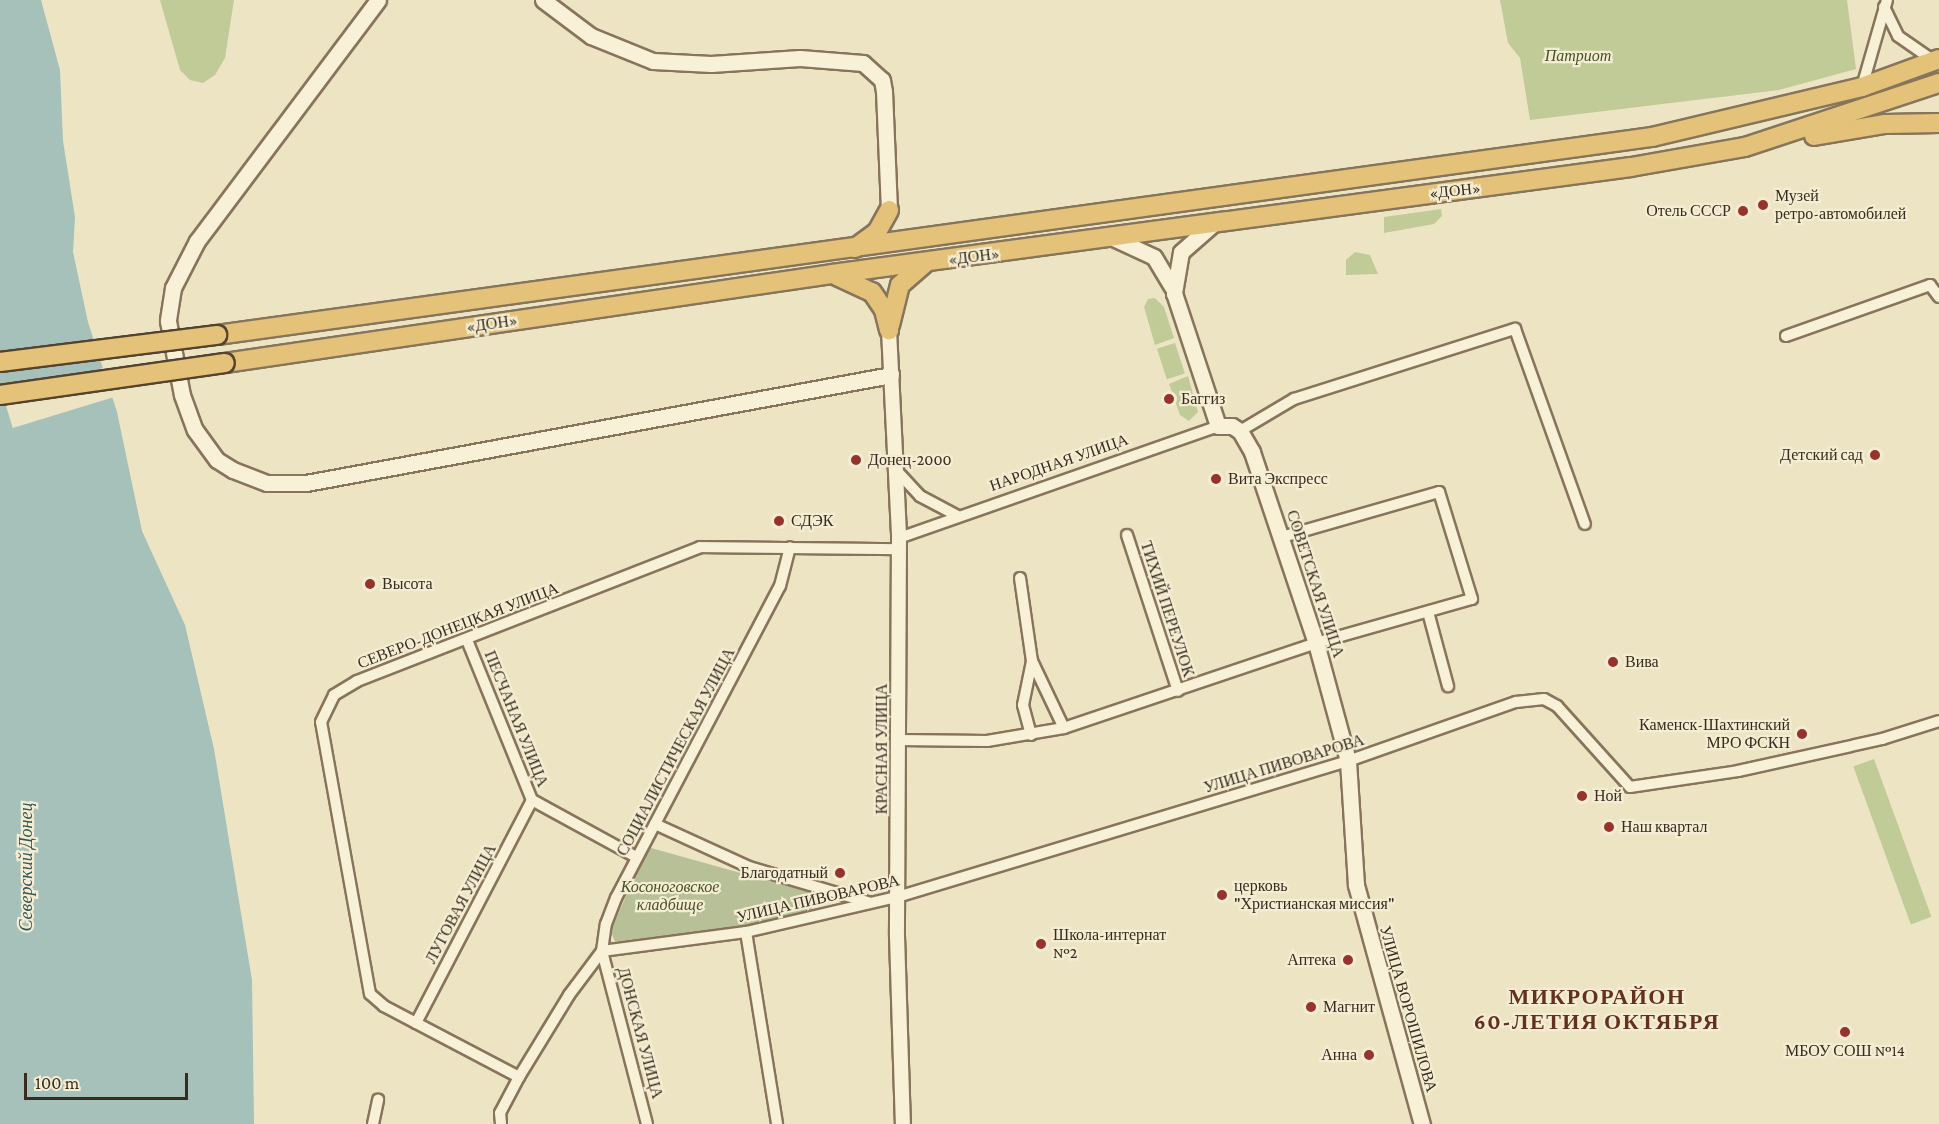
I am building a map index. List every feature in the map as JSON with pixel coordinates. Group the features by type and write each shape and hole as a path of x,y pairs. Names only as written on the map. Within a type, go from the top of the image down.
{"highway":[{"name":"«ДОН»","path":"0,362 217,334 449,300 852,250 1285,185 1652,137 1862,87 1937,60"},
{"name":"«ДОН»","path":"0,395 832,274 1217,221 1493,187 1745,147 1939,83"},
{"path":"1745,147 1863,127 1939,123"},
{"path":"852,250 877,231 888,210 901,230 924,239"},
{"path":"890,330 895,294 909,274 925,263"},
{"path":"832,274 852,280 872,292 884,310 890,330"}],"main road":[{"path":"378,0 197,241 173,288 168,321 182,395 195,430 217,460 250,478 306,483 891,375"},
{"path":"543,0 591,36 654,61 711,64 800,58 863,63 882,80 884,91 888,210"},
{"name":"СОВЕТСКАЯ УЛИЦА","path":"1217,221 1180,252 1174,293 1230,428 1252,452 1316,643 1348,761"},
{"path":"1111,237 1154,257 1174,293"},
{"name":"УЛИЦА ВОРОШИЛОВА","path":"1348,761 1356,885 1422,1124"}],"street":[{"path":"1885,4 1898,36 1937,60"},
{"path":"1862,87 1885,4"},
{"path":"1786,336 1930,285 1939,297"},
{"name":"НАРОДНАЯ УЛИЦА","path":"898,544 958,516 1230,428 1294,399 1515,329 1585,524"},
{"name":"КРАСНАЯ УЛИЦА","path":"890,330 898,544 897,897 903,1124"},
{"path":"895,468 920,496 958,516"},
{"name":"ТИХИЙ ПЕРЕУЛОК","path":"899,740 987,741 1064,728 1179,692 1316,643 1472,599 1439,492 1282,537"},
{"name":"ТИХИЙ ПЕРЕУЛОК","path":"1127,535 1179,692"},
{"name":"СЕВЕРО-ДОНЕЦКАЯ УЛИЦА","path":"416,1023 373,998 321,722 334,696 357,681 467,640 700,547 898,544"},
{"name":"СОЦИАЛИСТИЧЕСКАЯ УЛИЦА","path":"501,1124 501,1113 519,1077 569,995 602,951 606,924 636,857 780,586 790,547"},
{"path":"1020,578 1032,661 1064,728"},
{"path":"1428,612 1448,686"},
{"name":"ПЕСЧАНАЯ УЛИЦА","path":"467,640 532,800 636,857"},
{"path":"1031,735 1023,705 1032,661"},
{"name":"УЛИЦА ПИВОВАРОВА","path":"602,951 746,932 897,897 1348,761 1511,704 1544,699 1557,706 1630,787 1738,771 1882,739 1939,721"},
{"name":"ЛУГОВАЯ УЛИЦА","path":"416,1023 532,800"},
{"path":"655,824 749,867 871,903"},
{"path":"746,932 777,1124"},
{"name":"ДОНСКАЯ УЛИЦА","path":"602,951 648,1124"},
{"path":"416,1023 519,1077"},
{"path":"373,1124 378,1100"}],"green space":[{"path":"160,0 234,0 225,58 215,75 203,83 190,80 180,70"},
{"name":"Патриот","path":"1500,0 1847,0 1856,69 1779,90 1530,120 1520,58 1508,43"},
{"path":"1441,209 1442,216 1434,224 1384,233 1384,217"},
{"path":"1355,252 1370,255 1378,274 1346,275 1346,260"},
{"path":"1155,298 1164,307 1174,338 1155,345 1144,307 1148,299"},
{"path":"1175,343 1185,373 1167,379 1157,349"},
{"path":"1188,376 1198,412 1189,421 1180,415 1169,384"},
{"path":"1874,759 1931,917 1911,924 1853,767"},
{"name":"Косоноговское кладбище","path":"651,848 809,892 816,904 806,914 737,928 615,942 611,931 644,854"}],"water":[{"name":"Северский Донец","path":"0,0 41,0 60,70 63,141 75,217 73,252 88,322 117,412 142,531 185,625 214,749 252,980 254,1124 0,1124"}],"pier":[{"path":"106,367 115,397 13,428 4,398"}],"place":[{"name":"Музей ретро-автомобилей","path":"1763,205"},
{"name":"Отель СССР","path":"1743,211"},
{"name":"Баггиз","path":"1169,399"},
{"name":"Детский сад","path":"1875,455"},
{"name":"Донец-2000","path":"856,460"},
{"name":"Вита Экспресс","path":"1216,479"},
{"name":"СДЭК","path":"779,521"},
{"name":"Высота","path":"370,584"},
{"name":"Вива","path":"1613,662"},
{"name":"Каменск-Шахтинский МРО ФСКН","path":"1802,734"},
{"name":"Ной","path":"1582,796"},
{"name":"Наш квартал","path":"1609,827"},
{"name":"Благодатный","path":"840,873"},
{"name":"церковь \"Христианская миссия\"","path":"1222,895"},
{"name":"Школа-интернат №2","path":"1041,944"},
{"name":"Аптека","path":"1348,960"},
{"name":"Магнит","path":"1311,1007"},
{"name":"МБОУ СОШ №14","path":"1845,1032"},
{"name":"Анна","path":"1369,1055"}],"district":[{"name":"МИКРОРАЙОН 60-ЛЕТИЯ ОКТЯБРЯ","path":"1597,1008"}]}
